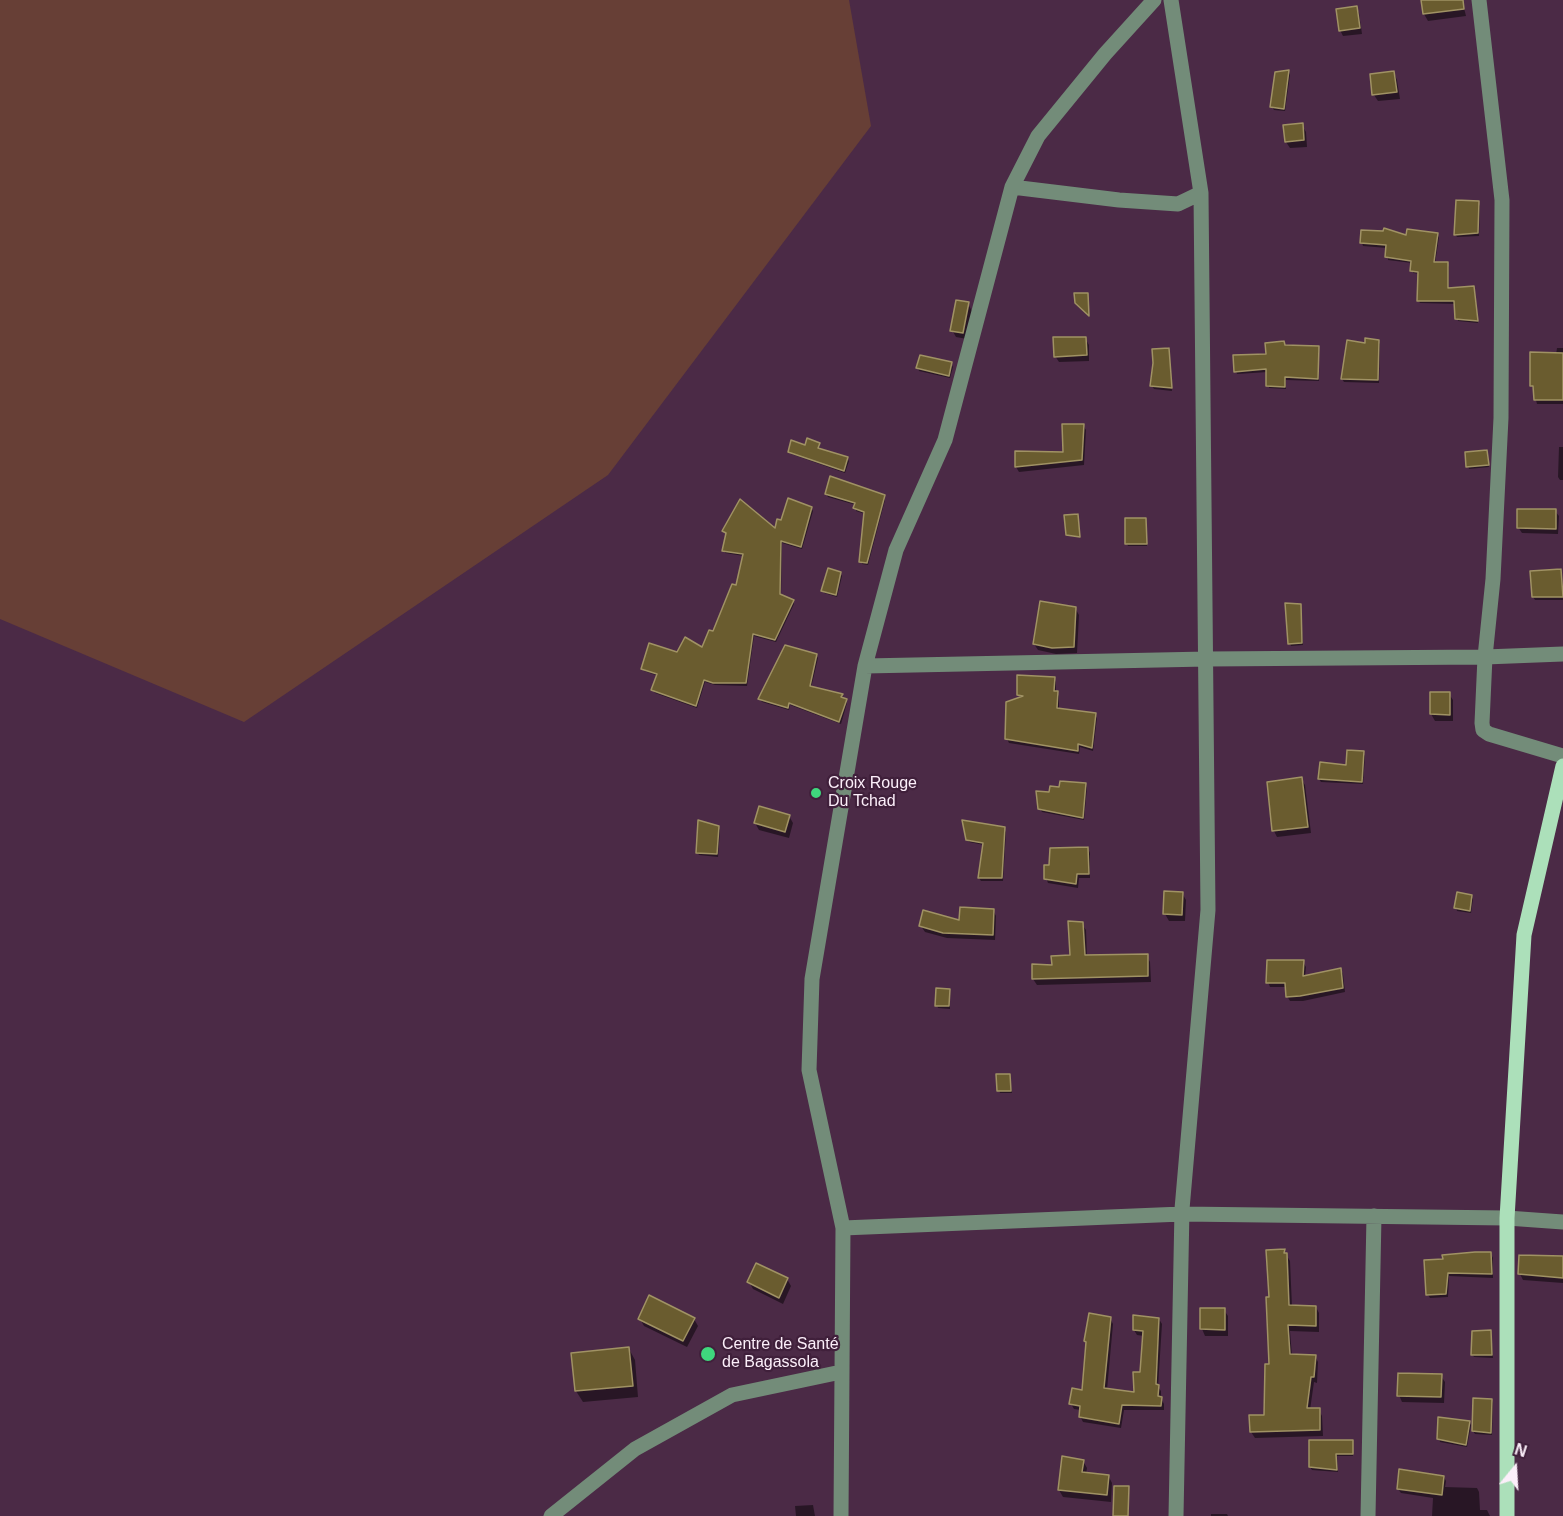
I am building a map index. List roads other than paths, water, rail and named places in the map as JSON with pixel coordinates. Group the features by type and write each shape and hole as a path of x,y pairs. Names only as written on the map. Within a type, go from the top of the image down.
{"main road":[{"path":"1507,1516 1507,1218 1524,935 1563,766"}],"street":[{"path":"842,1516 843,1228 809,1070 812,979 865,666 896,550 945,440 1012,187 1038,136 1105,54 1154,0"},
{"path":"1171,0 1201,194 1208,910 1182,1214 1176,1516"},
{"path":"1479,0 1502,200 1501,418 1493,579 1485,657 1483,730 1489,734 1563,756"},
{"path":"1012,187 1119,200 1178,204 1201,194"},
{"path":"865,666 1563,654"},
{"path":"843,1228 1182,1214 1507,1218 1563,1222"},
{"path":"1368,1516 1374,1216"},
{"path":"551,1516 635,1449 732,1395 841,1372"}],"place":[{"name":"Croix Rouge Du Tchad","path":"816,793"},
{"name":"Centre de Santé de Bagassola","path":"708,1354"}]}
